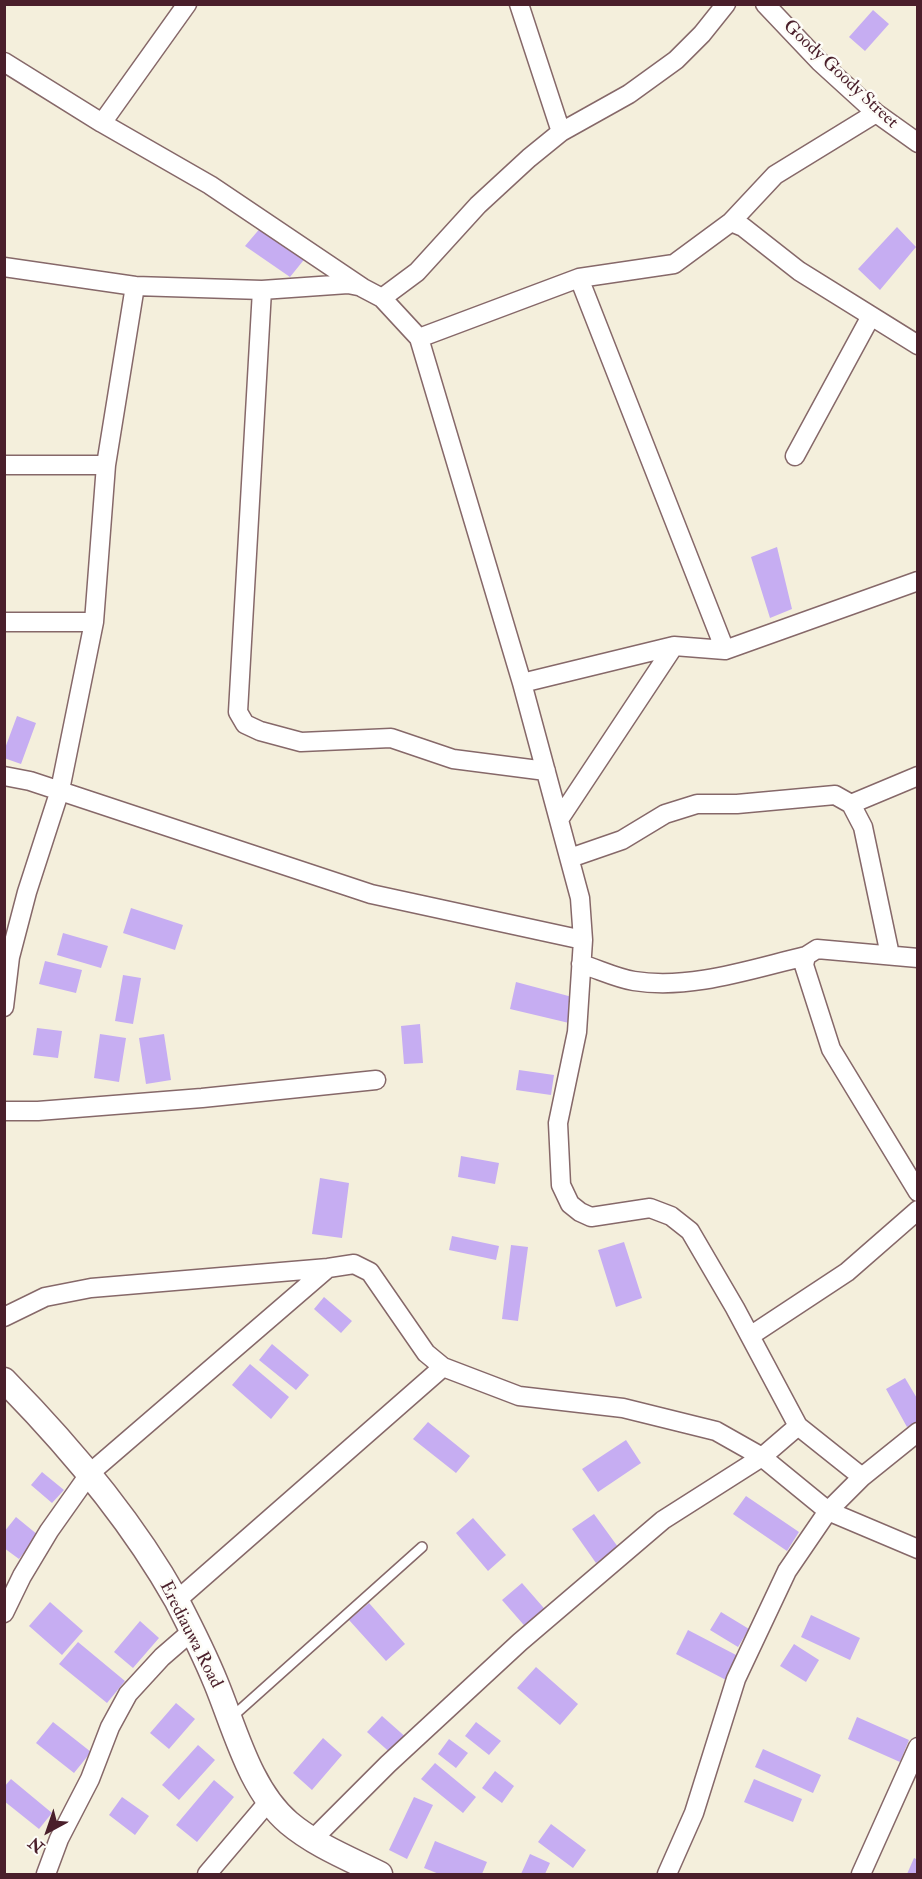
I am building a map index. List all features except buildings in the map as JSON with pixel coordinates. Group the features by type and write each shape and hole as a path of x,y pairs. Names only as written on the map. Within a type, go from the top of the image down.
{"street":[{"path":"102,123 187,4"},
{"path":"519,4 561,132"},
{"path":"382,298 417,272 502,181 561,132 629,94 676,60 702,34 726,4"},
{"name":"Goody Goody Street","path":"765,4 820,62 876,113 918,143"},
{"path":"4,62 102,123 210,185 363,288 382,298 419,338 522,683 580,898 583,940 577,1032 558,1123 561,1185 570,1204 591,1217 650,1208 671,1216 690,1231 798,1426 862,1477"},
{"path":"419,338 579,278 674,264 731,222 775,176 876,113"},
{"path":"731,222 743,227 799,271 918,345"},
{"path":"4,267 135,286 262,290 348,284 363,288"},
{"path":"579,278 724,650"},
{"path":"4,1007 10,957 27,892 60,790 94,622 106,465 135,286"},
{"path":"262,290 238,712 245,724 260,731 302,742 391,738 453,759 546,771"},
{"path":"795,456 871,316"},
{"path":"4,465 106,465"},
{"path":"522,683 674,646 724,650 918,580"},
{"path":"4,622 94,622"},
{"path":"560,818 674,646"},
{"path":"4,776 60,790 371,894 583,940"},
{"path":"851,804 918,776"},
{"path":"570,858 622,840 664,814 698,804 737,804 835,795 851,804 862,827 890,956"},
{"path":"581,964 633,981 668,983 697,981 806,956 817,949 918,958"},
{"path":"806,956 804,965 831,1049 918,1192"},
{"path":"4,1111 39,1111 190,1099 376,1080"},
{"path":"750,1336 847,1272 918,1210"},
{"path":"4,1317 45,1297 91,1288 354,1264 370,1272 426,1353 443,1367 519,1396 622,1408 716,1431 762,1457 828,1510 918,1549"},
{"path":"4,1613 27,1567 49,1531 90,1473 328,1268"},
{"path":"176,1601 443,1367"},
{"name":"Erediauwa Road","path":"4,1380 48,1424 90,1473 134,1534 192,1631 216,1681 246,1760 269,1801 289,1822 313,1839 380,1875"},
{"path":"313,1839 388,1764 520,1642 663,1520 762,1457 798,1426"},
{"path":"667,1875 694,1813 736,1679 787,1571 828,1510 862,1477 918,1432"},
{"path":"46,1875 59,1839 90,1779 110,1727 129,1694 162,1657 192,1631"},
{"path":"861,1875 918,1747"},
{"path":"207,1875 269,1801"}],"lane":[{"path":"230,1719 422,1547"}]}
